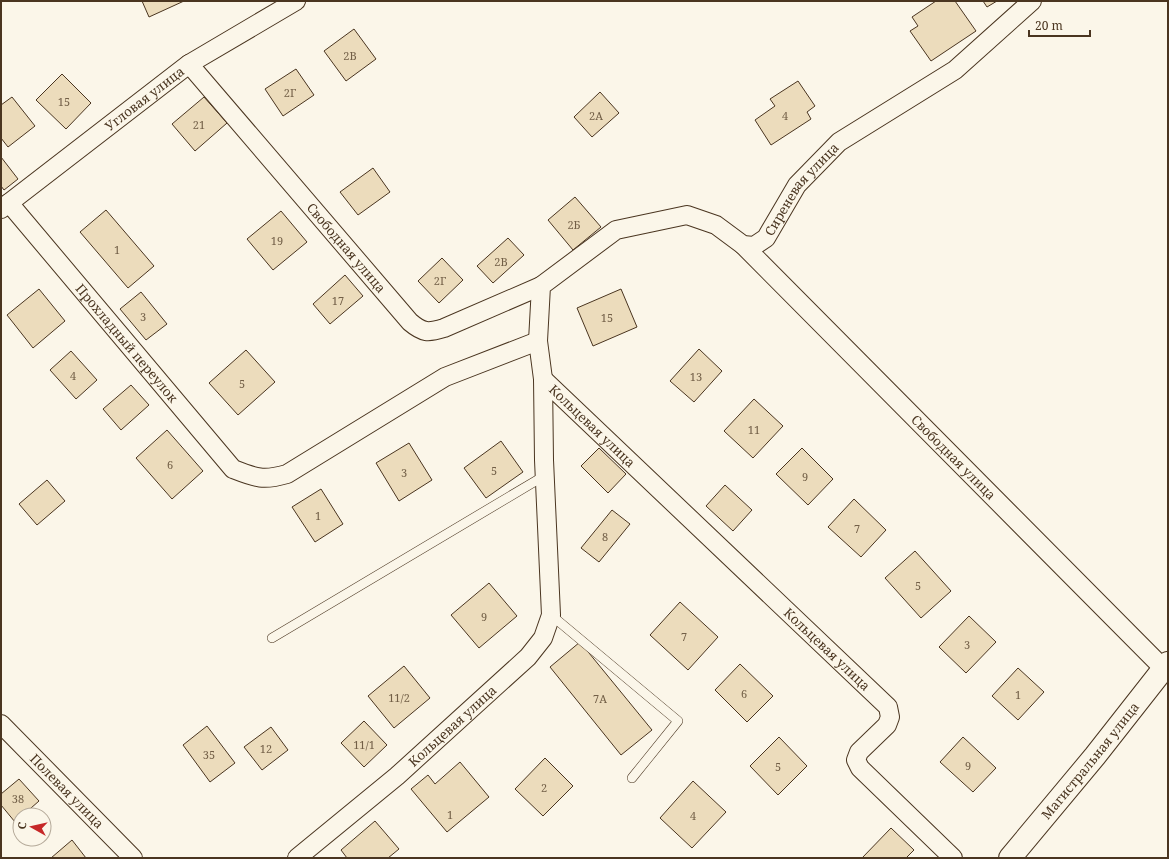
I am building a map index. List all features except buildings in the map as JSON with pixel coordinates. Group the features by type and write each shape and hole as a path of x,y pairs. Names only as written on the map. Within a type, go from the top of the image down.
{"main road":[{"name":"Магистральная улица","path":"1010,858 1095,756 1166,666"}],"street":[{"name":"Угловая улица","path":"5,206 189,64 296,1"},
{"name":"Сиреневая улица","path":"743,245 754,246 766,238 797,185 839,142 955,70 1032,1"},
{"name":"Свободная улица","path":"189,64 410,322 419,330 430,332 444,328 541,286"},
{"name":"Прохладный переулок","path":"5,206 233,470 251,476 270,479 287,474 445,377 538,341"},
{"path":"543,379 538,341 541,286 616,230 687,215 716,225 743,245"},
{"name":"Свободная улица","path":"743,245 1166,666"},
{"name":"Кольцевая улица","path":"297,858 397,776 528,657 543,638 551,615 544,476 543,379"},
{"name":"Кольцевая улица","path":"543,379 888,707 890,717 887,726 859,752 856,760 860,768 953,858"},
{"name":"Полевая улица","path":"1,724 133,858"}],"lane":[{"path":"272,638 544,476"},
{"path":"551,615 678,720 632,778"}]}
